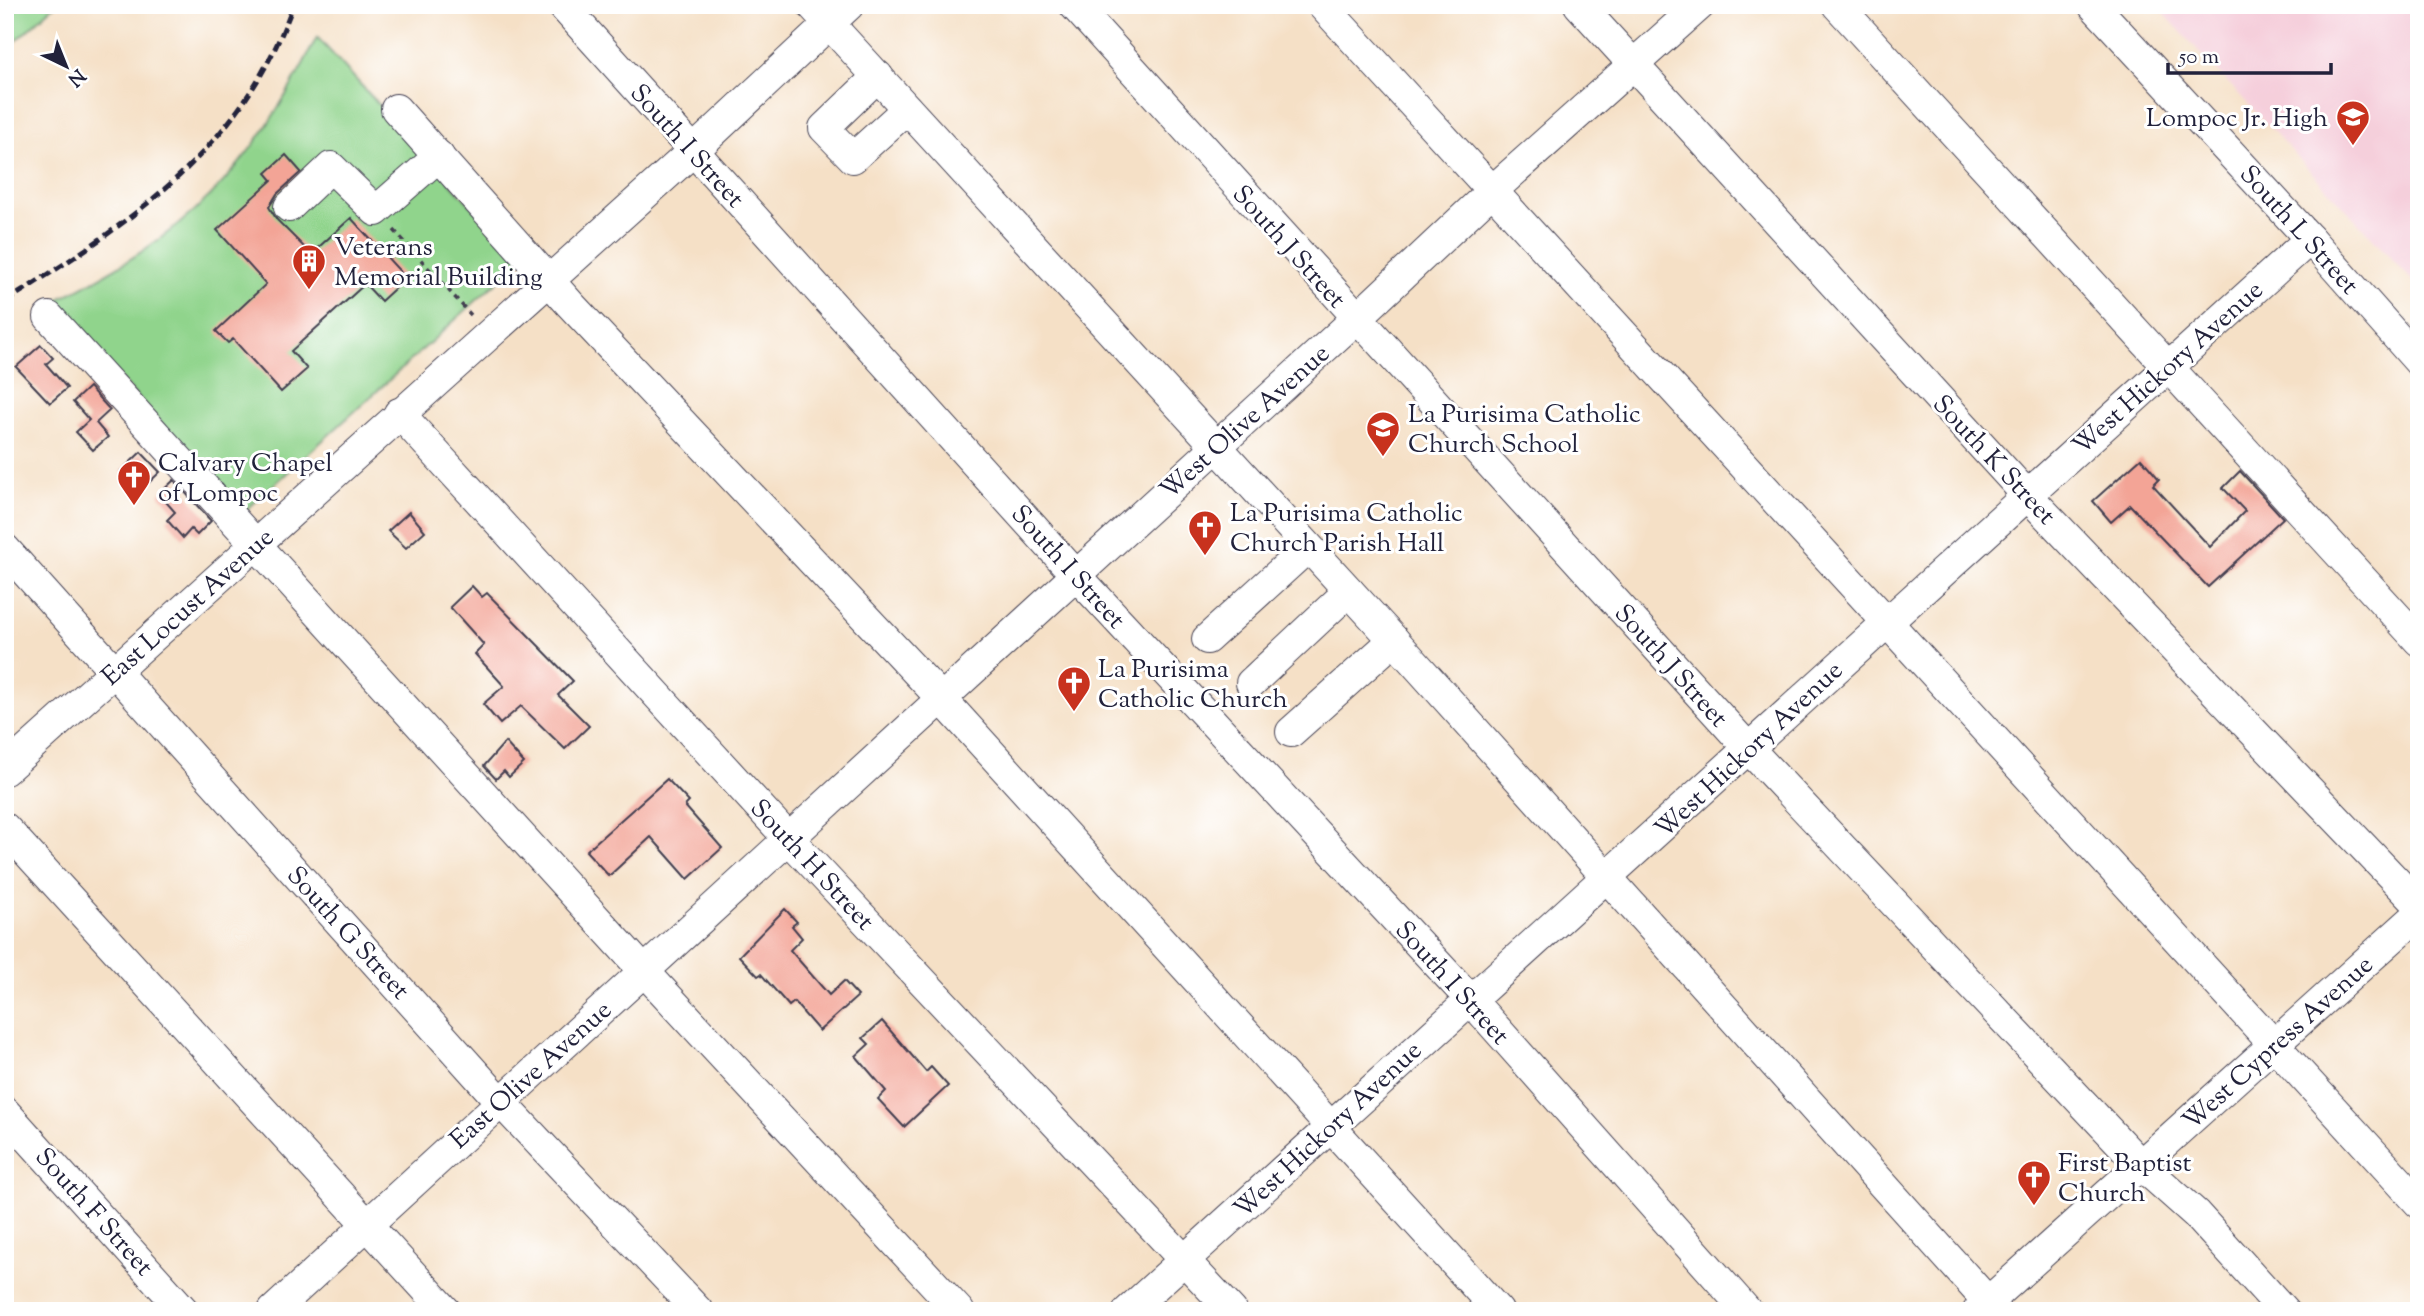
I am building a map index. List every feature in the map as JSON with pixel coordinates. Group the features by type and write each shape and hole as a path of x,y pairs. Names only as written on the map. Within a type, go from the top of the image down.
{"street":[{"name":"South I Street","path":"562,5 1075,574 1470,999 1747,1311"},
{"name":"South J Street","path":"1074,5 1356,319 1749,749 2141,1165 2196,1214 2284,1311"},
{"path":"1322,5 2419,1203"},
{"name":"South K Street","path":"1579,5 2026,494 2419,905"},
{"name":"West Olive Avenue","path":"789,839 1493,190 1700,5"},
{"path":"1837,5 2419,641"},
{"name":"South L Street","path":"2093,5 2310,239 2419,362"},
{"name":"East Locust Avenue","path":"5,770 693,151 830,11"},
{"path":"830,11 878,76 907,109 1394,640 1607,877 1983,1306"},
{"path":"878,76 824,128 853,158 907,109"},
{"path":"396,109 549,279 941,698 1498,1311"},
{"path":"289,207 331,167 376,211 439,156"},
{"name":"West Hickory Avenue","path":"1128,1311 2310,239"},
{"path":"49,317 644,971 959,1311"},
{"name":"South H Street","path":"399,413 789,839 1232,1311"},
{"path":"1207,639 1307,548"},
{"name":"South G Street","path":"5,549 500,1101 698,1311"},
{"path":"1251,683 1349,591"},
{"path":"1291,732 1394,640"},
{"path":"5,828 446,1311"},
{"name":"East Olive Avenue","path":"273,1311 789,839"},
{"name":"West Cypress Avenue","path":"1983,1306 2419,914"},
{"name":"South F Street","path":"5,1112 184,1311"}],"path":[{"path":"376,211 488,333"}],"shaded area":[{"name":"Lompoc Jr. High","path":"2156,5 2419,5 2419,288"}],"green space":[{"path":"5,5 55,5 5,51"},
{"path":"317,37 521,260 243,513 51,303 141,252 210,196 266,127"}],"building":[{"name":"Veterans Memorial Building","path":"286,155 301,172 277,194 269,207 277,220 311,254 351,218 406,278 381,301 365,284 291,351 307,369 281,392 233,339 228,343 216,331 266,284 217,230 272,180 266,173"},
{"path":"41,345 53,358 46,364 67,388 50,403 16,367"},
{"path":"89,387 110,410 96,423 108,437 93,450 76,432 89,420 73,402"},
{"path":"141,452 160,472 140,491 121,471"},
{"path":"2141,458 2159,479 2153,485 2210,547 2245,511 2223,488 2240,471 2283,518 2208,587 2130,505 2111,522 2093,501"},
{"path":"174,480 211,521 197,535 191,529 183,538 167,520 175,512 159,494"},
{"path":"409,512 425,531 406,548 388,531"},
{"path":"472,586 482,597 487,593 573,681 558,695 589,726 565,749 521,706 500,724 483,704 504,686 475,654 484,645 450,607"},
{"path":"505,742 524,763 509,777 504,771 496,779 484,766"},
{"path":"667,779 689,802 685,806 722,848 688,879 651,837 609,876 586,851"},
{"path":"785,909 797,922 792,926 802,938 790,950 829,995 844,981 858,996 819,1031 794,1002 789,1006 761,974 758,976 739,956"},
{"path":"882,1021 926,1072 931,1067 948,1086 904,1127 878,1099 886,1091 856,1056 869,1044 863,1038"}],"railway":[{"path":"5,302 137,212 176,179 212,142 244,102 271,56 293,5"}],"place":[{"name":"Lompoc Jr. High","path":"2353,147"},
{"name":"Veterans Memorial Building","path":"309,291"},
{"name":"La Purisima Catholic Church School","path":"1383,458"},
{"name":"Calvary Chapel of Lompoc","path":"134,507"},
{"name":"La Purisima Catholic Church Parish Hall","path":"1205,557"},
{"name":"La Purisima Catholic Church","path":"1074,713"},
{"name":"First Baptist Church","path":"2034,1207"}]}
